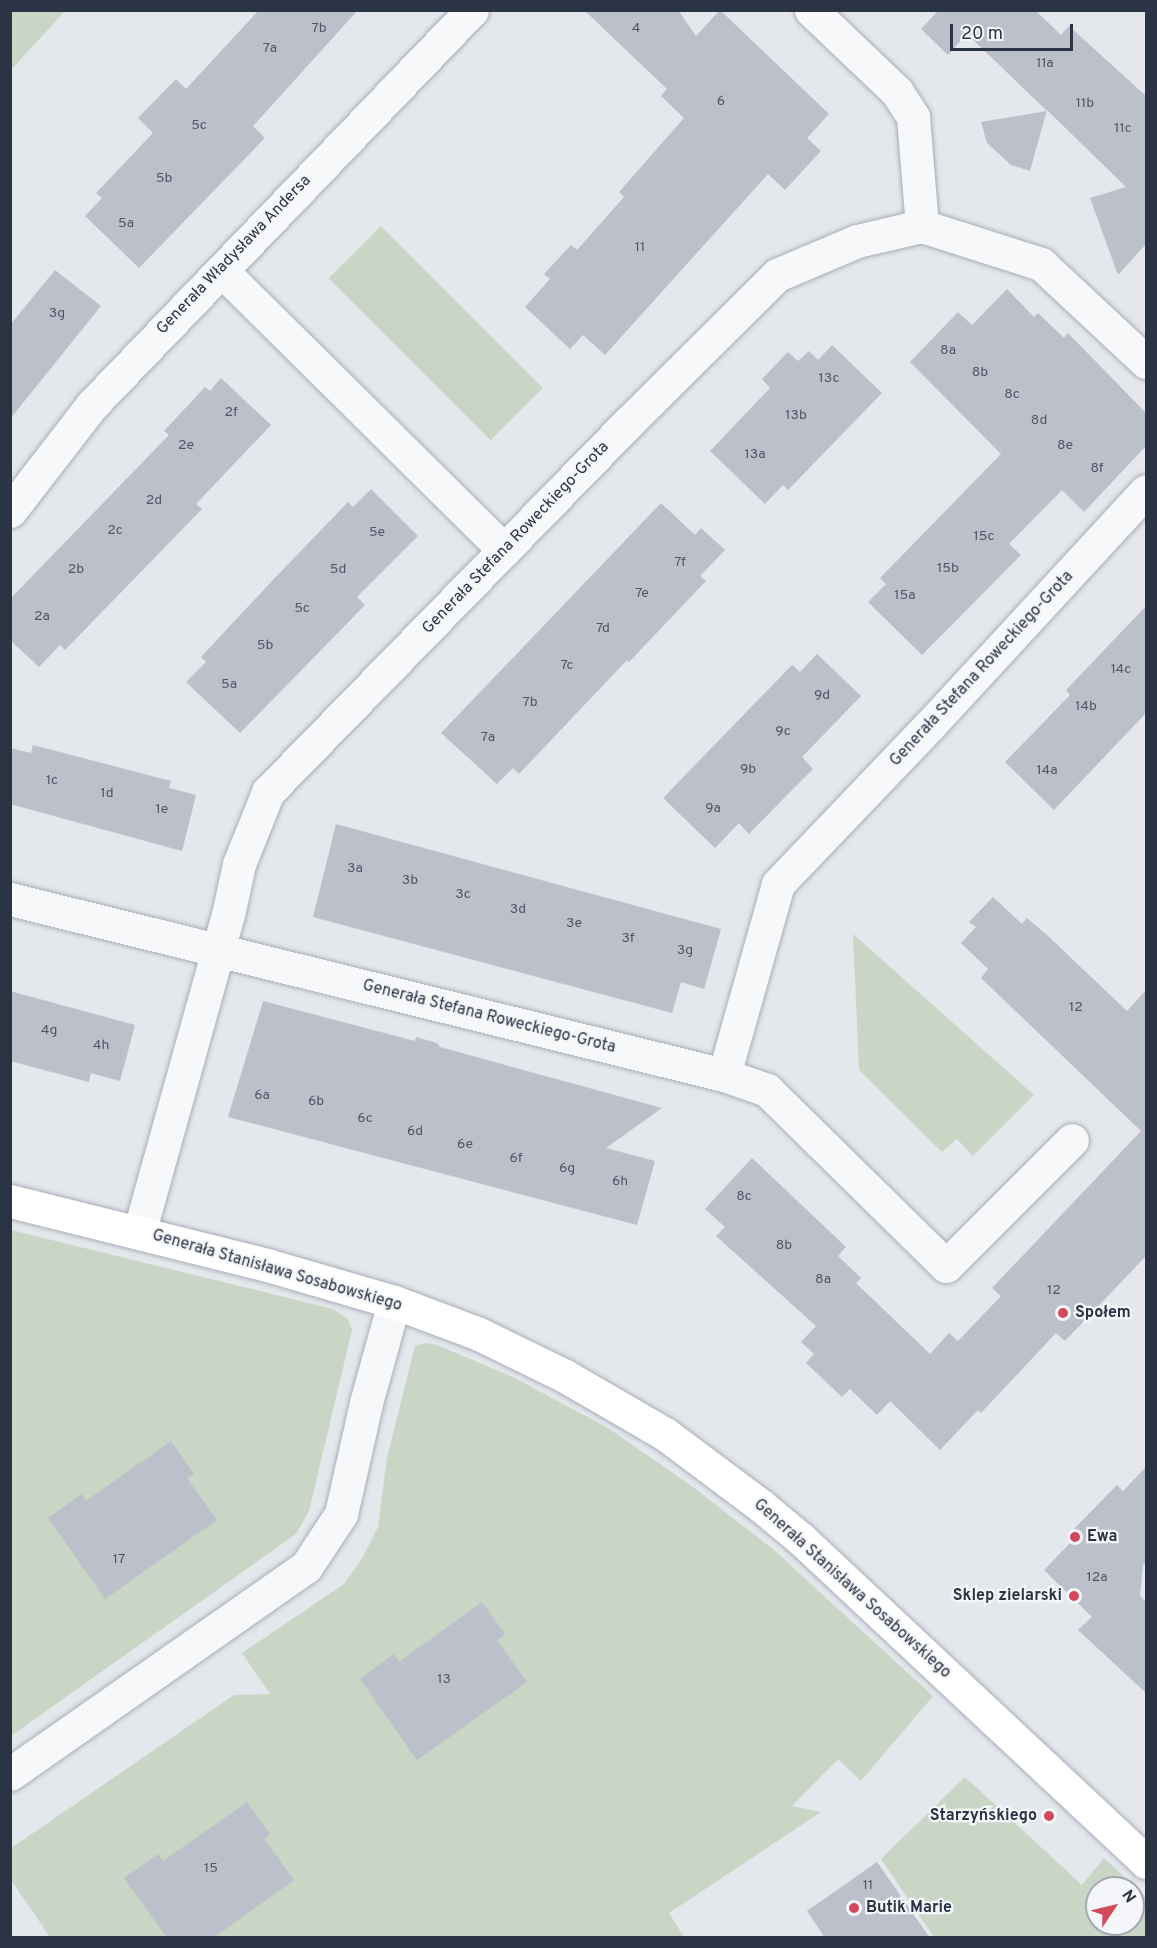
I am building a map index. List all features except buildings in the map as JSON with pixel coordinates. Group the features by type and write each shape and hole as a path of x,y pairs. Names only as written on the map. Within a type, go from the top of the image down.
{"street":[{"name":"Generała Władysława Andersa","path":"10,511 92,405 151,340 222,271 472,10"},
{"path":"812,10 897,92 913,117 922,226 1041,264 1146,362"},
{"name":"Generała Stefana Roweckiego-Grota","path":"139,1233 218,952 239,864 268,792 777,275 857,241 922,226"},
{"path":"222,271 504,550"},
{"name":"Generała Stefana Roweckiego-Grota","path":"724,1075 778,884 938,717 1146,491"},
{"name":"Generała Stefana Roweckiego-Grota","path":"10,899 724,1075 767,1090 946,1266 1072,1140"},
{"name":"Generała Stanisława Sosabowskiego","path":"10,1201 331,1282 394,1302 501,1345 565,1376 665,1434 760,1505 801,1539 1146,1862"},
{"path":"10,1774 306,1567 340,1514 364,1410 394,1302"}],"green space":[{"path":"10,11 65,11 11,70"},
{"path":"381,226 543,388 491,440 329,278"},
{"path":"853,934 1034,1095 973,1156 957,1139 942,1152 859,1070"},
{"path":"11,1230 333,1309 348,1319 352,1330 309,1511 296,1534 11,1736"},
{"path":"426,1343 437,1345 513,1377 608,1428 693,1487 774,1550 933,1696 861,1781 838,1759 792,1806 821,1812 669,1913 684,1937 50,1937 11,1880 10,1849 234,1695 270,1694 242,1653 344,1584 363,1557 378,1527 387,1458 415,1346"},
{"path":"965,1777 1082,1885 1085,1881 1085,1936 1145,1936 1146,1897 1146,1937 934,1937 881,1859"},
{"path":"1104,1858 1123,1876 1089,1876"}],"place":[{"name":"Społem","path":"1063,1313"},
{"name":"Ewa","path":"1075,1537"},
{"name":"Sklep zielarski","path":"1074,1596"},
{"name":"Starzyńskiego","path":"1049,1816"},
{"name":"Butik Marie","path":"854,1908"}]}
